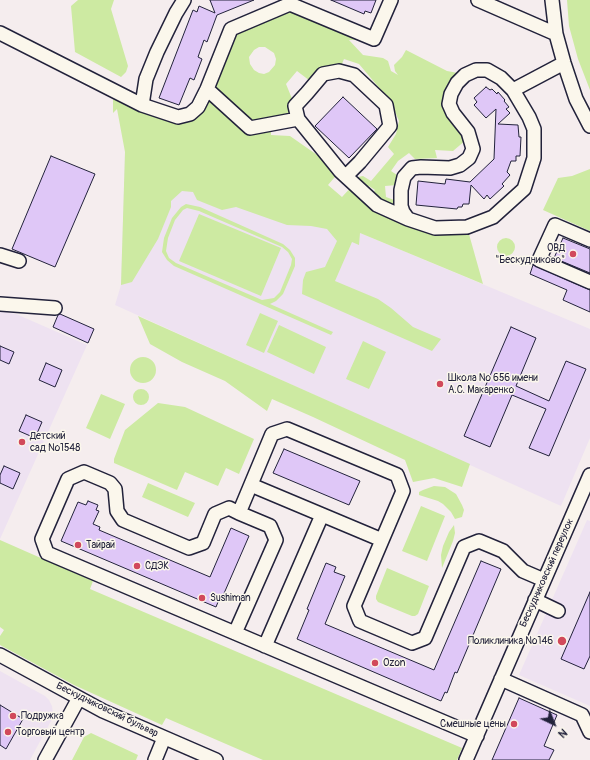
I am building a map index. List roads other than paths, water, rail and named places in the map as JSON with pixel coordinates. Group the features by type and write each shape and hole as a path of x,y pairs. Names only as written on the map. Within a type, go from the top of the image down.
{"street":[{"path":"142,105 146,79 157,52 184,0"},
{"path":"0,33 142,105 178,117 190,114 198,107 207,89 231,29 290,4 374,40 391,0"},
{"path":"478,0 556,34"},
{"path":"552,0 556,34 564,63 576,99 590,126"},
{"path":"513,90 564,63"},
{"path":"346,176 360,162 390,126 386,105 354,75 339,72 323,74 295,106 298,119 340,171 377,205 408,219 435,228 467,227 493,217 524,189 534,158 534,129 529,117 513,90 501,78 487,70 476,70 465,75 457,83 451,94 449,104 453,114 468,132 473,149 469,158 460,165 450,168 412,168 404,177 401,190 401,206 408,219"},
{"path":"207,89 250,128 298,119"},
{"path":"590,240 555,225 539,260 590,282"},
{"path":"0,255 20,261"},
{"path":"0,304 55,308"},
{"path":"239,513 272,434 287,429 397,475 403,491 354,606 360,621 412,643 425,638 464,547 479,541 503,551 523,571 544,580"},
{"path":"236,633 276,540 270,526 229,508 215,514 203,543 189,548 123,520 117,511 115,489 110,483 84,472 68,479 42,540 47,552 265,646 477,736"},
{"name":"Бескудниковский переулок","path":"466,760 590,475"},
{"path":"251,485 382,540"},
{"path":"265,646 322,515"},
{"path":"535,600 558,611"},
{"name":"Бескудниковский бульвар","path":"0,655 103,711 216,760"},
{"path":"501,679 582,715 590,732"},
{"path":"46,760 79,698"},
{"path":"155,760 164,738"}],"place":[{"name":"ОВД \"Бескудниково\"","path":"573,254"},
{"name":"Школа № 656 имени А.С. Макаренко","path":"440,384"},
{"name":"Детский сад №1548","path":"22,442"},
{"name":"Тайрай","path":"78,545"},
{"name":"СДЭК","path":"137,566"},
{"name":"Sushiman","path":"202,598"},
{"name":"Поликлиника №146","path":"562,641"},
{"name":"Ozon","path":"375,663"},
{"name":"Подружка","path":"13,716"},
{"name":"Смешные цены","path":"514,724"},
{"name":"Торговый центр","path":"8,732"}]}
